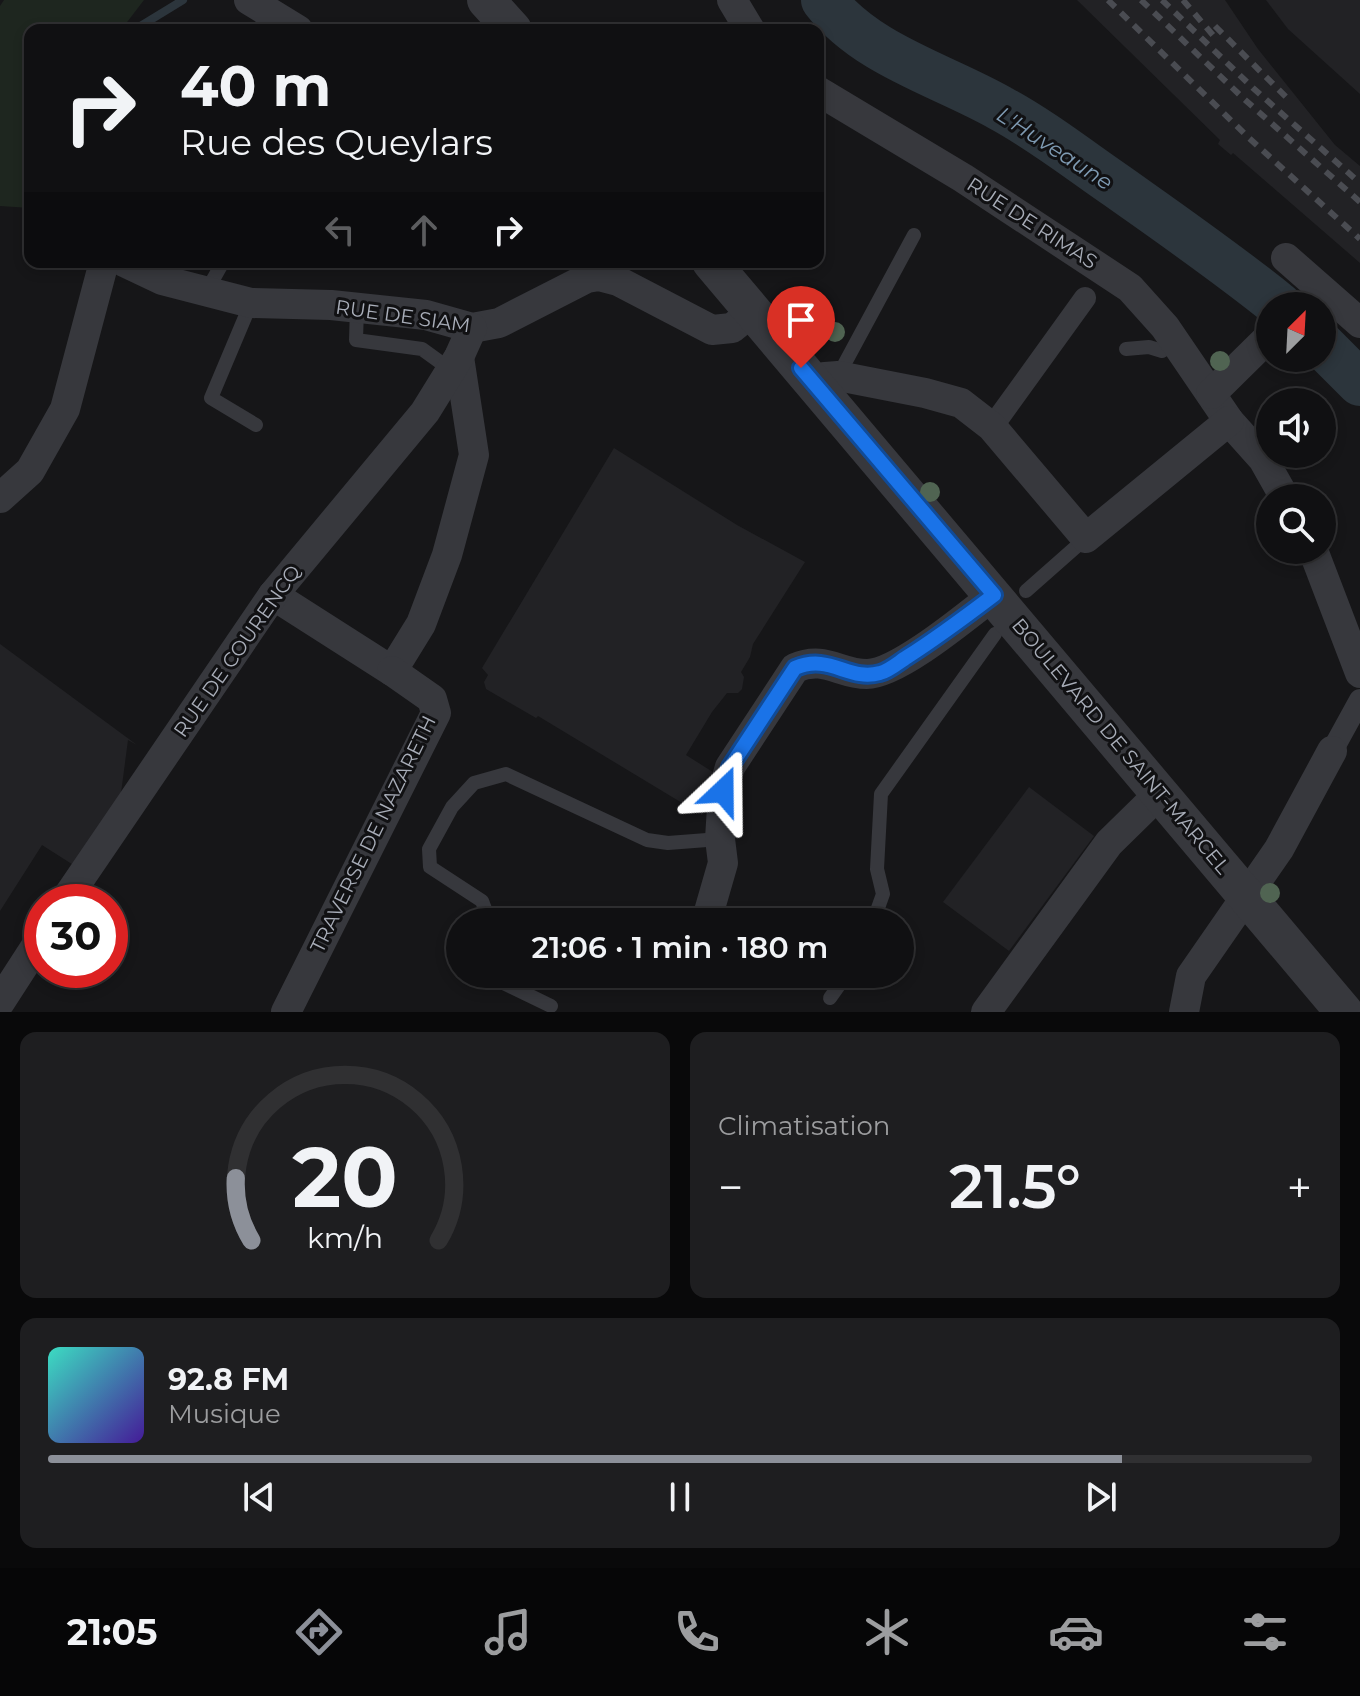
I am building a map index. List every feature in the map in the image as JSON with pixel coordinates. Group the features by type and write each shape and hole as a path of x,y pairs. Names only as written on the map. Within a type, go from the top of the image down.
{"street":[{"path":"249,0 288,24"},
{"path":"732,0 746,24"},
{"name":"RUE DE RIMAS","path":"824,95 963,178 1105,270 1149,306 1229,421 1263,459 1277,484"},
{"path":"1286,258 1306,292"},
{"path":"0,498 30,471 65,409 102,268"},
{"name":"RUE DE SIAM","path":"137,268 162,280 251,303 331,305 426,315 472,328 499,323 587,278 599,276 618,281 712,330 732,328 753,311"},
{"name":"BOULEVARD DE SAINT-MARCEL","path":"716,268 753,311 826,379 1010,593 1160,793 1344,1012"},
{"path":"992,427 1085,298"},
{"path":"1336,311 1360,323"},
{"name":"RUE DE COURENCQ","path":"76,884 273,595 425,412 472,328"},
{"path":"1211,394 1256,350"},
{"path":"392,671 421,624 432,597 447,555 474,455 455,363"},
{"path":"826,379 925,393 961,403 992,427 1086,538 1229,421"},
{"path":"1318,564 1360,673"},
{"path":"710,908 723,863 720,839 723,791 730,767 795,668 809,662 828,664 853,673 880,673 1010,593"},
{"name":"TRAVERSE DE NAZARETH","path":"273,595 432,699 436,713 286,1012"},
{"path":"1184,1012 1191,976 1279,849 1360,700"},
{"path":"986,1012 1109,843 1160,793"},
{"path":"0,1002 24,965"}],"lane":[{"path":"826,379 914,235"},
{"path":"206,293 220,268"},
{"path":"251,303 211,398 256,425"},
{"path":"357,308 356,340 422,349 455,363"},
{"path":"1126,349 1149,347 1162,351 1175,342"},
{"path":"1010,593 1086,538"},
{"path":"878,908 883,894 877,869 881,794 995,634"},
{"path":"485,908 482,901 430,867 429,858 429,849 452,807 474,783 506,774 647,840 668,843 720,839"},
{"path":"514,988 551,1006"},
{"path":"830,998 837,988"}],"shaded area":[{"path":"4,0 144,0 126,24 24,24 24,208 0,206 0,6"},
{"path":"1077,0 1225,0 1258,49 1335,145 1360,166 1360,263 1233,153 1231,155 1218,144 1220,140"},
{"path":"1266,0 1360,0 1360,94 1288,29"},
{"path":"614,448 737,525 805,562 753,644 741,672 744,677 742,689 738,693 727,693 686,755 716,774 707,789 707,807 702,815 538,716 536,718 486,689 484,682 488,675 482,668"},
{"path":"0,644 137,745 128,740 121,793 75,866 42,845 0,911"},
{"path":"1029,787 1094,836 1009,951 943,902"}],"waterway":[{"path":"144,24 183,0"},
{"name":"L'Huveaune","path":"824,0 841,19 883,50 978,96 1045,135 1262,292"},
{"name":"L'Huveaune","path":"1336,359 1360,383"}],"railway":[{"path":"1108,0 1249,138 1360,239"},
{"path":"1141,0 1243,98 1360,202"},
{"path":"1162,0 1253,88 1360,183"},
{"path":"1183,0 1217,40"},
{"path":"1215,26 1286,97"}],"route":[{"path":"723,791 730,767 784,680 795,668 809,662 828,664 853,673 880,673 943,634 994,595 801,368"}]}
